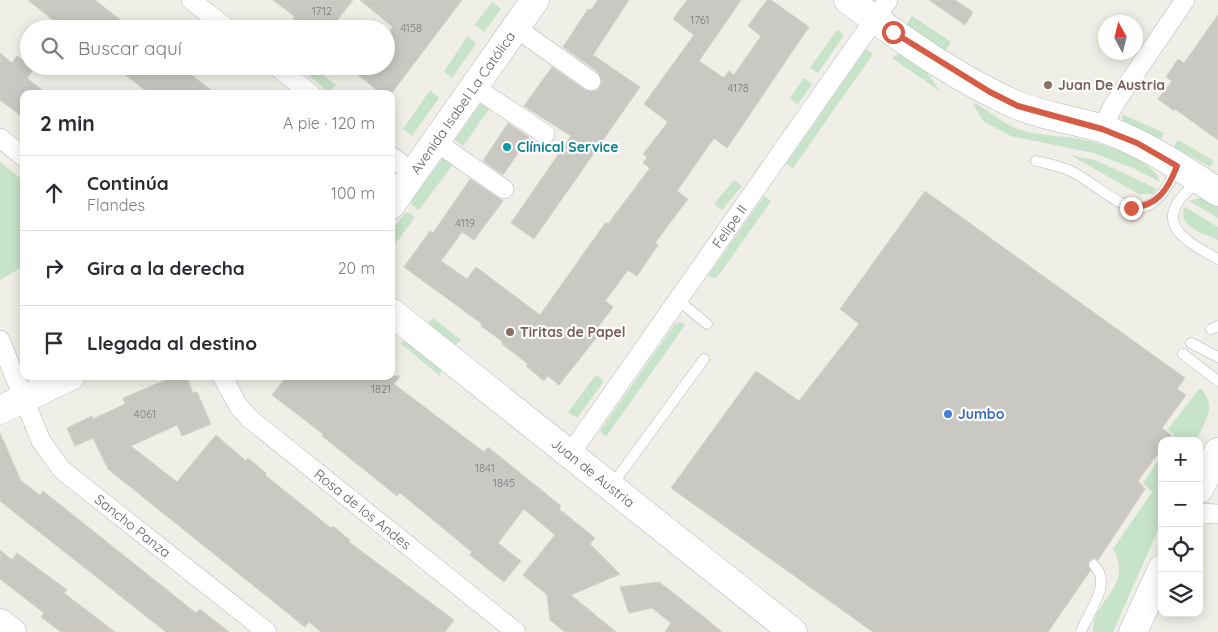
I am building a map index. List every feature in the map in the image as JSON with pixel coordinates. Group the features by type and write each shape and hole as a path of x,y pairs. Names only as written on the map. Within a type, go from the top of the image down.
{"street":[{"path":"191,0 217,20"},
{"name":"Avenida Isabel La Católica","path":"395,200 535,0"},
{"path":"848,0 881,9 921,50 990,92 1018,106 1102,129 1137,143 1209,186"},
{"path":"1102,129 1113,106 1185,0"},
{"name":"Felipe II","path":"570,454 881,9"},
{"path":"516,28 591,81"},
{"path":"287,75 306,90"},
{"path":"474,87 545,134"},
{"path":"0,138 20,154"},
{"path":"436,142 504,189"},
{"path":"395,159 414,174"},
{"name":"Juan de Austria","path":"395,315 793,632"},
{"name":"Sancho Panza","path":"0,340 12,405 62,470 267,632"},
{"path":"12,405 59,380"},
{"name":"Rosa de los Andes","path":"224,380 239,407 250,420 516,632"},
{"path":"1203,482 1218,452"},
{"path":"1203,513 1218,514"},
{"path":"1133,632 1160,572"},
{"path":"0,623 12,632"}],"lane":[{"path":"1036,161 1054,165 1073,173 1115,201 1131,208 1144,206 1158,199 1164,192 1177,166"},
{"path":"1209,186 1177,200 1173,209 1174,222 1182,236 1218,259"},
{"path":"678,300 707,324"},
{"path":"1191,343 1218,357"},
{"path":"1183,354 1218,381"},
{"path":"610,486 704,359"},
{"path":"1082,631 1102,584 1100,573 1094,565"}],"green space":[{"path":"492,2 501,9 484,32 475,25"},
{"path":"912,16 951,42 945,52 906,25"},
{"path":"837,30 844,35 818,73 810,68"},
{"path":"468,36 476,44 452,78 444,71"},
{"path":"866,49 873,54 793,168 786,164"},
{"path":"900,53 926,71 940,91 892,58"},
{"path":"308,75 323,75 336,85 331,90 327,90"},
{"path":"804,78 812,84 798,104 790,98"},
{"path":"430,90 439,98 412,136 403,129"},
{"path":"482,101 493,104 463,146 455,140"},
{"path":"972,102 1018,129 1088,141 1113,148 1149,167 1156,174 1160,182 1135,169 1094,153 1011,136 983,121"},
{"path":"1122,114 1164,133 1159,142 1123,122"},
{"path":"1178,140 1214,161 1210,167 1174,147"},
{"path":"1070,155 1095,160 1157,189 1153,194 1139,194"},
{"path":"443,157 453,164 419,210 412,205 411,201"},
{"path":"0,162 20,178 20,268 0,280"},
{"path":"734,180 742,186 722,210 714,204"},
{"path":"764,196 771,201 718,276 714,278 708,276"},
{"path":"1205,198 1218,206 1218,218 1189,201"},
{"path":"1185,207 1218,227 1218,240 1199,232 1184,220"},
{"path":"408,212 415,217 395,244 395,226 405,213"},
{"path":"433,318 461,340 454,346 427,324"},
{"path":"680,322 685,325 606,437 600,431 675,324"},
{"path":"407,341 441,370 440,376 400,343"},
{"path":"596,375 604,381 577,418 568,412"},
{"path":"1200,388 1208,401 1209,407 1206,420 1198,437 1173,437 1174,435 1168,429"},
{"path":"1158,461 1158,530 1113,632 1093,632 1094,621 1098,611 1116,584 1119,574 1118,562 1113,549 1152,492 1143,483"}],"building":[{"path":"28,0 95,0 121,20 53,20"},
{"path":"273,0 353,0 337,20 293,20 295,17"},
{"path":"360,0 462,0 394,90 377,90 358,75 395,75 395,20 384,20"},
{"path":"598,0 629,0 593,55 640,87 534,239 511,223 571,136 524,106 552,67 585,90 595,91 600,87 602,82 598,72 563,47 588,9 591,10"},
{"path":"687,0 741,0 699,61 724,78 729,71 734,75 761,36 748,26 767,0 771,0 809,27 727,148 714,138 677,191 688,199 655,243 658,245 637,276 628,270 605,301 613,307 593,334 597,337 559,385 548,376 544,381 526,366 528,364 502,344 503,342 481,326 482,324 404,267 430,231 433,233 470,179 503,201 474,240 462,232 441,261 467,279 476,267 540,315 606,222 608,224 650,168 643,163 647,157 643,154 668,122 644,104 694,35 673,19"},
{"path":"929,0 955,0 973,12 965,25"},
{"path":"1218,15 1218,140 1158,99 1172,81 1166,77 1178,59 1184,63"},
{"path":"0,53 12,63 17,56 20,58 20,75 29,75 27,78 42,90 20,90 20,115 0,100"},
{"path":"126,75 192,75 211,90 145,90"},
{"name":"Clínical Service","path":"508,123 529,137 503,175 483,161"},
{"name":"Jumbo","path":"925,191 1185,378 1177,389 1186,395 1162,428 1171,435 1170,437 1158,437 1158,454 1138,481 1145,489 1098,560 1093,558 1088,562 1090,571 1048,632 873,632 671,488 756,371 799,401 859,324 840,309"},
{"path":"395,376 400,376 394,384 484,452 488,447 561,506 559,509 595,538 590,544 620,574 571,595 616,632 565,632 550,620 547,595 523,575 555,535 524,509 498,543 521,561 504,582 470,555 472,552 400,493 397,496 322,436 323,434 272,395 284,380 395,380"},
{"path":"166,380 188,380 193,393 197,392 211,424 182,436 177,425 131,446 177,482 216,435 246,461 248,458 266,473 265,475 331,528 333,526 350,540 349,542 454,620 445,632 321,632 309,622 305,627 108,469 93,438 75,446 67,428 92,416 93,419 125,404 123,398"},
{"path":"0,433 21,481 40,495 43,491 196,613 200,609 229,632 166,632 0,501"},
{"path":"0,550 12,560 17,553 67,590 64,593 115,632 61,632 41,617 44,613 0,579"},
{"path":"659,582 722,632 665,632 671,623 652,608 629,613 620,587"}],"place":[{"name":"Juan De Austria","path":"1048,85"},
{"name":"Clínical Service","path":"507,147"},
{"name":"Tiritas de Papel","path":"510,332"},
{"name":"Jumbo","path":"948,414"}],"route":[{"path":"893,32 990,92 1018,106 1102,129 1137,143 1177,166 1164,192 1158,199 1144,206 1131,208"}]}
